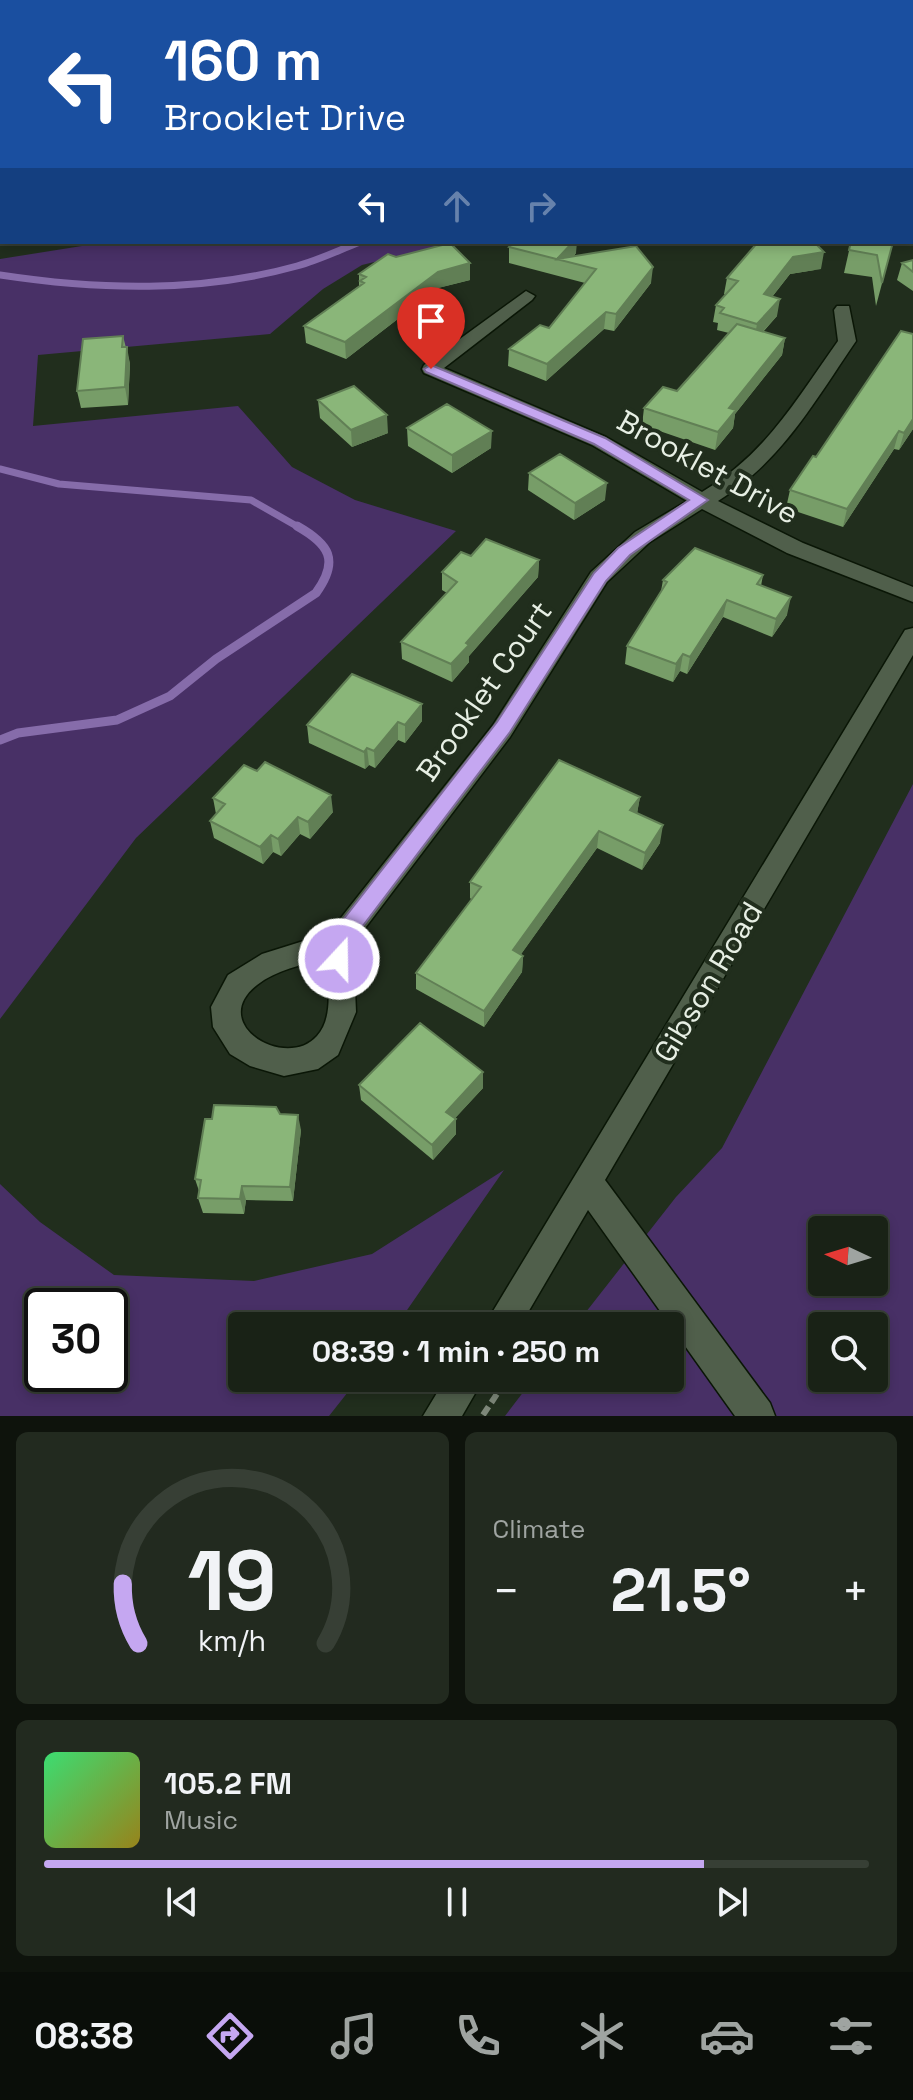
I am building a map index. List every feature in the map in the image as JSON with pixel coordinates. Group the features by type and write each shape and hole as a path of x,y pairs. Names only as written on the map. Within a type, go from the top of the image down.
{"street":[{"name":"Brooklet Drive","path":"526,296 431,369 599,441 700,500 795,548 913,595"},
{"name":"Brooklet Court","path":"339,941 504,727 606,570 633,545 742,476 766,454 847,341 843,310"},
{"name":"Gibson Road","path":"510,1312 913,636"},
{"path":"339,941 340,1020 333,1038 319,1053 300,1061 269,1061 243,1049 232,1034 227,1018 228,1000 237,985 254,970 339,941"},
{"path":"588,1183 757,1416"},
{"path":"441,1416 474,1392"}],"path":[{"path":"483,1392 483,1416"}],"shaded area":[{"path":"94,244 448,244 362,265 323,289 270,334 38,355 33,426 238,406 292,467 355,500 456,531 136,838 0,1019 0,259"},
{"path":"913,784 913,1416 505,1416 523,1392 684,1392 684,1312 586,1312 676,1197 722,1148"},
{"path":"504,1170 406,1312 228,1312 228,1392 348,1392 329,1416 0,1416 0,1184 40,1222 114,1275 254,1281 372,1254"}],"building":[{"path":"451,244 470,263 438,272 345,342 304,326 364,283 360,281 366,277 359,274 388,254 396,257"},
{"path":"512,244 571,244 557,259 636,246 653,267 616,314 606,312 547,364 509,349 540,325 549,328 596,269 509,247"},
{"path":"756,244 816,244 824,252 793,257 764,294 780,299 757,324 720,313 724,308 716,305 738,281 727,278"},
{"path":"850,244 892,244 882,283 877,255 849,250"},
{"path":"913,260 913,272 902,263"},
{"path":"737,324 785,338 729,408 736,410 718,432 644,408 663,387 677,391"},
{"path":"901,331 913,334 913,419 904,433 899,431 847,509 790,490 813,456 816,457"},
{"path":"123,336 122,347 127,347 125,387 77,391 83,339"},
{"path":"354,386 387,415 351,430 318,400"},
{"path":"447,404 492,431 452,455 407,428"},
{"path":"560,454 607,483 575,503 529,473"},
{"path":"486,539 539,560 451,664 401,642 457,582 442,572 461,552 471,556"},
{"path":"695,548 763,575 757,584 791,597 776,619 727,600 690,657 683,654 676,664 627,646 667,582 663,580"},
{"path":"352,674 422,704 405,725 398,722 374,751 367,748 364,752 307,725"},
{"path":"559,760 640,797 630,810 663,825 645,853 599,831 513,950 523,956 484,1011 416,973 481,887 470,882"},
{"path":"265,762 331,795 308,822 298,817 278,839 271,835 260,847 210,821 225,804 213,798 244,765 257,771"},
{"path":"420,1023 483,1072 446,1112 456,1119 432,1145 359,1085"},
{"path":"214,1105 276,1107 280,1114 298,1115 290,1187 242,1186 240,1199 198,1198 201,1180 195,1179 205,1119 212,1119"}],"waterway":[{"path":"0,275 112,286 187,285 260,275 297,266 355,244"},
{"path":"0,469 59,484 251,500 300,528"},
{"path":"0,740 18,733 117,720 170,696 216,659 316,593 328,571 328,554 317,539 297,526"}],"route":[{"path":"339,959 339,941 504,727 611,563 700,500 599,441 431,369"}]}
